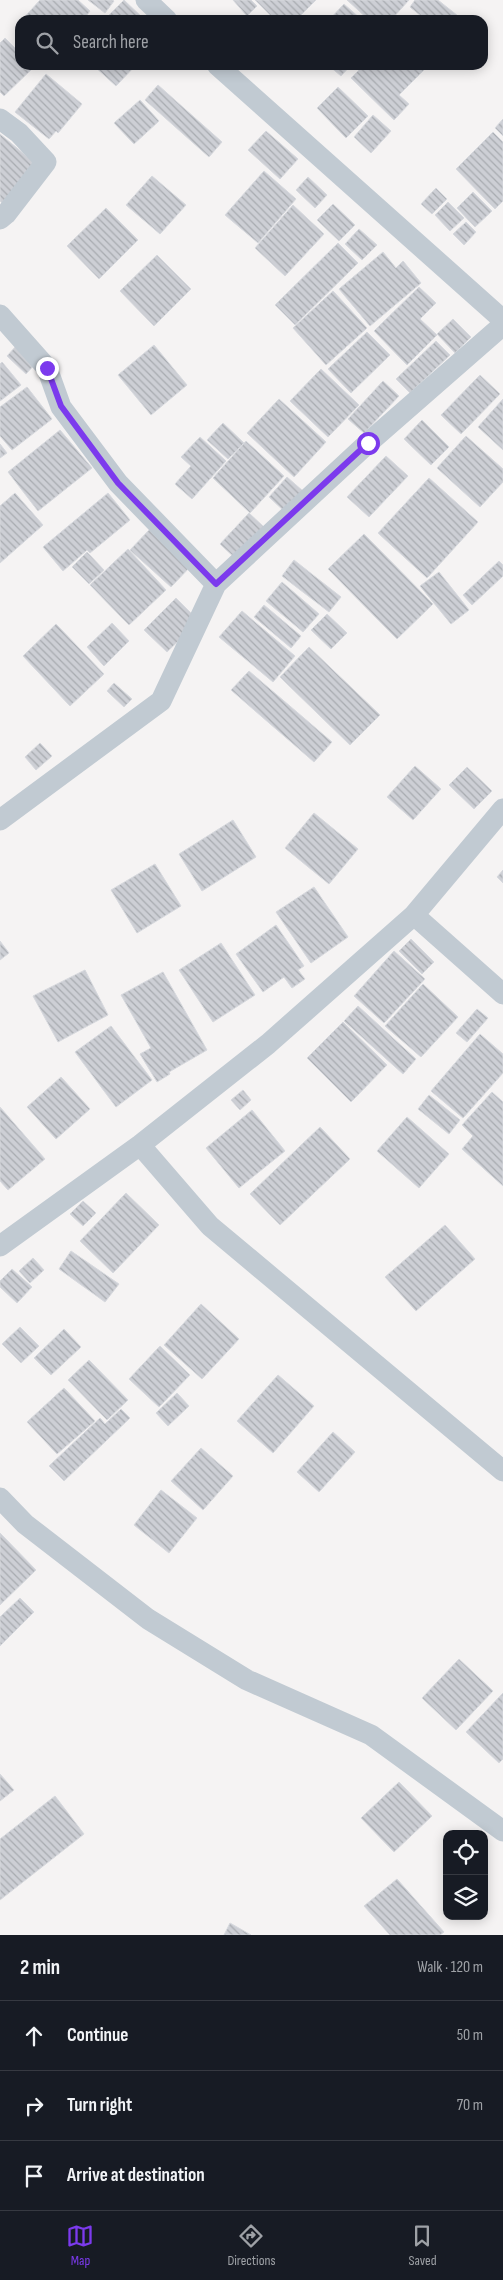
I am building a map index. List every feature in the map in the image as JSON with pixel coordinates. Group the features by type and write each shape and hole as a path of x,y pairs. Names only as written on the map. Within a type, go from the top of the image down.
{"street":[{"path":"146,0 162,15"},
{"path":"223,70 503,320"},
{"path":"0,119 19,133 46,162 6,214 0,219"},
{"path":"0,315 47,368 61,406 118,483 216,584"},
{"path":"0,820 161,701 216,584 368,443 503,325"},
{"path":"0,1246 140,1145 268,1044 414,916 503,809"},
{"path":"414,916 503,994"},
{"path":"140,1145 210,1226 503,1471"},
{"path":"0,1498 25,1524 148,1620 247,1680 371,1735 503,1831"}],"building":[{"path":"40,0 78,0 90,11 87,15 26,15"},
{"path":"88,0 112,0 114,1 105,13"},
{"path":"124,0 140,15 109,15"},
{"path":"233,0 251,0 257,6 246,15"},
{"path":"255,0 316,0 301,15 270,15"},
{"path":"347,0 409,0 396,15 364,15"},
{"path":"415,0 438,0 457,15 420,15 410,7"},
{"path":"344,4 356,15 334,15"},
{"path":"5,38 15,48 15,70 31,70 4,96 0,92 0,43"},
{"path":"98,70 131,70 116,86"},
{"path":"334,70 346,70 341,76"},
{"path":"359,70 424,70 399,95 409,104 394,120 351,78"},
{"path":"46,74 82,104 58,133 56,131 49,139 15,112"},
{"path":"158,85 222,142 209,157 145,100"},
{"path":"338,87 368,116 346,138 317,108"},
{"path":"140,100 159,121 134,144 114,123"},
{"path":"373,115 391,131 371,153 354,137"},
{"path":"503,119 503,136 495,128"},
{"path":"266,131 298,159 280,179 248,150"},
{"path":"493,132 503,142 503,201 495,209 456,169"},
{"path":"0,134 35,163 2,203 0,201"},
{"path":"264,171 296,199 258,243 225,215"},
{"path":"152,176 186,205 160,234 126,205"},
{"path":"308,177 327,195 315,208 296,190"},
{"path":"436,188 447,199 432,214 421,204"},
{"path":"473,192 492,211 475,227 457,208"},
{"path":"448,202 464,218 450,231 435,215"},
{"path":"333,204 355,225 339,241 317,220"},
{"path":"293,205 324,234 285,276 255,248"},
{"path":"106,208 138,240 99,279 67,246"},
{"path":"466,222 476,232 464,245 453,234"},
{"path":"359,229 377,245 362,260 345,244"},
{"path":"338,243 358,263 295,325 275,305"},
{"path":"383,252 396,268 403,261 421,283 370,326 339,289"},
{"path":"157,255 191,289 154,326 120,291"},
{"path":"419,287 436,303 420,319 437,335 407,365 374,331"},
{"path":"333,291 367,328 326,365 293,328"},
{"path":"453,319 471,337 455,353 437,334"},
{"path":"367,332 390,355 351,393 328,369"},
{"path":"436,341 450,355 410,393 396,379"},
{"path":"17,345 37,362 26,374 7,356"},
{"path":"154,345 187,385 151,415 118,375"},
{"path":"2,362 21,385 0,401 0,364"},
{"path":"321,369 359,405 328,437 290,401"},
{"path":"480,375 500,394 461,434 441,415"},
{"path":"383,381 399,396 364,433 348,419"},
{"path":"27,387 52,419 12,450 0,436 0,407"},
{"path":"279,399 326,442 294,477 247,433"},
{"path":"503,399 503,450 478,427"},
{"path":"422,420 449,447 431,465 404,439"},
{"path":"223,423 244,443 228,459 207,440"},
{"path":"60,430 92,468 38,511 8,472"},
{"path":"466,436 503,469 503,482 480,507 437,468"},
{"path":"200,437 226,461 192,499 175,484 191,466 181,457"},
{"path":"246,441 284,476 250,513 213,478"},
{"path":"0,444 7,453 0,458"},
{"path":"386,456 408,476 369,517 347,497"},
{"path":"287,477 304,492 285,512 269,497"},
{"path":"429,478 478,522 427,578 378,533"},
{"path":"15,493 43,525 0,563 0,506"},
{"path":"108,493 130,520 90,553 87,550 63,571 43,547"},
{"path":"249,513 265,528 236,559 220,544"},
{"path":"151,528 191,566 171,587 130,550"},
{"path":"364,534 433,604 397,639 328,569"},
{"path":"128,549 166,590 129,625 90,585"},
{"path":"87,552 104,570 89,584 72,567"},
{"path":"294,560 341,597 329,612 282,576"},
{"path":"499,561 503,565 503,576 472,605 463,595"},
{"path":"439,572 469,610 451,624 420,586"},
{"path":"282,582 319,614 303,632 266,601"},
{"path":"176,598 199,621 167,652 144,630"},
{"path":"264,605 301,636 291,648 254,617"},
{"path":"242,611 295,656 273,682 219,637"},
{"path":"327,614 347,633 331,649 311,630"},
{"path":"112,623 129,641 104,666 87,647"},
{"path":"56,624 104,674 70,706 23,656"},
{"path":"309,647 380,715 350,745 280,677"},
{"path":"249,671 332,742 314,762 231,690"},
{"path":"114,683 132,699 124,707 107,691"},
{"path":"40,743 52,756 36,770 25,757"},
{"path":"415,766 441,789 413,820 387,797"},
{"path":"467,767 492,791 474,809 449,785"},
{"path":"314,813 358,849 329,884 285,848"},
{"path":"233,820 256,857 202,891 179,854"},
{"path":"155,864 181,906 137,933 111,890"},
{"path":"503,870 503,883 497,877"},
{"path":"314,887 348,937 311,963 276,912"},
{"path":"276,925 304,966 298,970 305,979 292,988 284,977 263,992 236,954"},
{"path":"411,939 434,962 422,974 399,951"},
{"path":"0,941 9,953 0,960"},
{"path":"221,943 255,995 213,1022 179,970"},
{"path":"394,951 425,979 384,1023 354,996"},
{"path":"85,970 108,1015 58,1042 33,996"},
{"path":"163,972 207,1050 169,1072 170,1074 157,1082 140,1054 151,1048 121,995"},
{"path":"423,984 458,1017 421,1057 385,1026"},
{"path":"358,1006 416,1059 403,1074 344,1021"},
{"path":"477,1009 488,1018 467,1042 456,1033"},
{"path":"343,1022 387,1065 351,1102 307,1058"},
{"path":"111,1026 152,1080 116,1107 75,1052"},
{"path":"480,1034 503,1054 503,1073 463,1118 431,1091"},
{"path":"61,1077 90,1109 56,1139 27,1107"},
{"path":"243,1090 251,1100 240,1110 231,1100"},
{"path":"492,1092 503,1102 503,1186 462,1149 473,1136 462,1125"},
{"path":"429,1095 460,1120 449,1134 418,1109"},
{"path":"0,1107 45,1159 8,1190 0,1181"},
{"path":"252,1110 285,1151 239,1188 206,1148"},
{"path":"407,1117 449,1154 419,1188 377,1151"},
{"path":"320,1127 350,1159 280,1225 250,1194"},
{"path":"126,1193 159,1225 113,1273 80,1241"},
{"path":"83,1201 96,1213 83,1226 70,1214"},
{"path":"445,1225 475,1259 416,1311 385,1277"},
{"path":"71,1251 119,1284 105,1302 59,1269"},
{"path":"33,1258 44,1270 30,1283 19,1271"},
{"path":"12,1269 32,1287 17,1303 0,1287 0,1281"},
{"path":"201,1304 239,1339 202,1379 164,1345"},
{"path":"20,1327 39,1346 21,1363 2,1344"},
{"path":"64,1329 81,1347 51,1375 34,1358"},
{"path":"160,1346 190,1375 159,1407 129,1379"},
{"path":"89,1360 128,1400 107,1420 68,1380"},
{"path":"278,1375 314,1406 273,1453 237,1421"},
{"path":"64,1388 95,1421 57,1454 27,1422"},
{"path":"177,1393 189,1406 168,1426 156,1413"},
{"path":"121,1409 130,1418 64,1481 49,1466 100,1418 105,1424"},
{"path":"333,1432 355,1452 319,1492 297,1472"},
{"path":"201,1448 233,1476 203,1510 171,1481"},
{"path":"161,1490 197,1518 169,1553 134,1525"},
{"path":"0,1533 36,1570 0,1605"},
{"path":"20,1598 34,1612 0,1646 0,1617"},
{"path":"459,1659 493,1691 456,1730 422,1698"},
{"path":"503,1693 503,1759 499,1763 466,1732"},
{"path":"0,1774 14,1790 0,1801"},
{"path":"399,1782 432,1816 394,1852 361,1818"},
{"path":"55,1796 84,1834 0,1900 0,1839"},
{"path":"397,1879 444,1932 440,1935 390,1935 364,1906"},
{"path":"230,1923 251,1935 224,1935"}],"route":[{"path":"47,368 61,406 118,483 216,584 368,443"}]}
